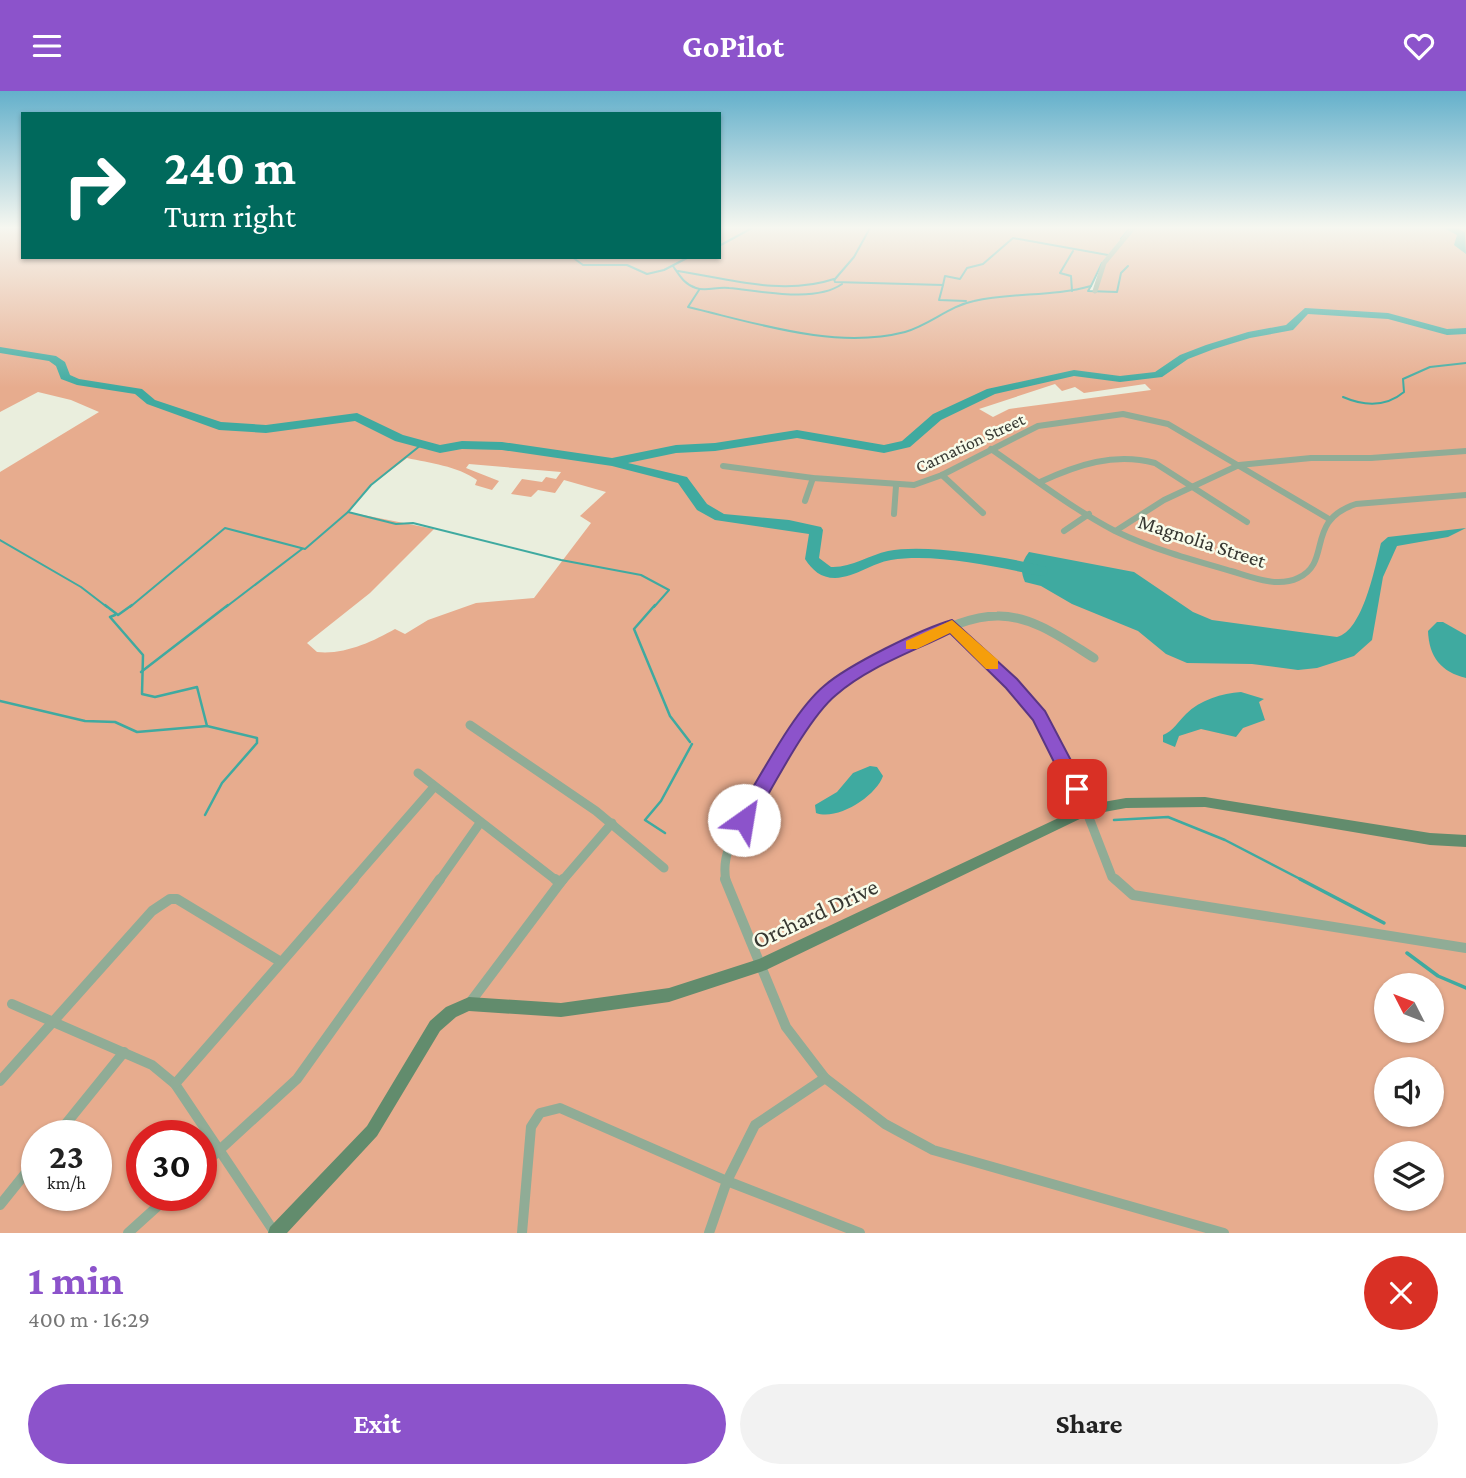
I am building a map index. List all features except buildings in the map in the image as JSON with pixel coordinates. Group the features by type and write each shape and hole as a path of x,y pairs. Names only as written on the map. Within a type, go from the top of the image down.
{"street":[{"path":"1095,291 1098,281"},
{"name":"Carnation Street","path":"723,465 813,478 896,486 914,485 942,475 1038,426 1122,414 1168,423 1329,519"},
{"name":"Magnolia Street","path":"991,449 1117,530 1202,563 1272,582 1293,581 1308,573 1318,560 1329,519"},
{"path":"1117,530 1164,500 1239,465 1311,458 1371,458 1466,451"},
{"path":"1040,482 1096,461 1139,457 1155,463 1247,522"},
{"path":"942,475 983,513"},
{"path":"805,501 813,478"},
{"path":"894,514 896,486"},
{"path":"1329,519 1343,508 1356,504 1466,495"},
{"path":"1064,531 1089,514"},
{"path":"1094,658 1045,627 1025,619 988,615 952,626 853,673 828,691 808,717 731,841 724,859 725,879 786,1027 825,1079 885,1124 933,1150 1224,1233"},
{"path":"952,626 1012,684 1039,716 1086,810 1112,877 1133,895 1466,948"},
{"path":"470,725 611,823 664,868"},
{"path":"418,773 560,883"},
{"path":"175,1084 434,786"},
{"name":"Orchard Drive","path":"470,1004 561,1010 669,995 761,965 1086,810 1126,803 1205,802 1404,835 1466,841"},
{"path":"217,1153 297,1079 480,823"},
{"path":"12,1004 152,1065 175,1084 275,1233 372,1131 435,1026 451,1012 470,1004 560,883 611,823"},
{"path":"0,1081 152,911 170,899 177,899 281,962"},
{"path":"69,1120 124,1052"},
{"path":"709,1233 727,1181 755,1125 825,1079"},
{"path":"522,1233 531,1129 542,1111 551,1108 560,1108 834,1228 860,1233"},
{"path":"0,1205 21,1179"},
{"path":"128,1233 152,1211"}],"shaded area":[{"path":"0,281 1093,281 1088,291 1096,292 1099,281 1466,281 1466,1233 0,1233 0,472 99,412 71,400 38,392 0,412","holes":["1055,384 1062,391 1075,387 1084,393 1145,384 1151,390 1009,409 993,417 979,409","407,458 461,471 477,480 475,485 492,490 499,481 466,468 469,464 561,472 556,479 546,477 542,482 522,479 511,494 531,497 538,490 555,493 564,480 606,492 580,516 591,523 534,598 476,603 428,620 405,634 395,629 367,643 347,649 317,652 307,643 370,593 434,529 348,512 371,485"]}],"water":[{"path":"1466,528 1448,537 1397,546 1383,577 1372,640 1354,656 1317,668 1298,670 1252,664 1187,663 1166,654 1138,631 1072,604 1041,586 1025,582 1022,574 1024,559 1029,552 1134,572 1193,612 1212,620 1337,637 1346,632 1361,611 1381,543 1388,537"},
{"path":"1437,622 1443,622 1466,635 1466,678 1450,672 1434,656 1428,631"},
{"path":"1241,692 1264,699 1259,702 1265,720 1243,728 1236,737 1201,729 1179,736 1175,747 1163,742 1163,735 1198,705 1219,696"},
{"path":"870,766 877,767 883,776 865,799 835,813 816,813 815,805 837,792 853,773"}],"waterway":[{"path":"684,281 700,289 725,288 803,294 831,290 842,284"},
{"path":"732,281 776,286 825,281"},
{"path":"835,281 943,285"},
{"path":"1071,281 1072,290"},
{"path":"1091,286 1093,281"},
{"path":"1091,286 1088,291 1117,292 1119,281"},
{"path":"943,285 939,300 966,301"},
{"path":"1072,290 1091,286"},
{"path":"699,290 688,307 768,327 851,338 905,332 974,301 1072,290"},
{"path":"0,350 52,358 61,364 65,377 77,382 138,391 151,402 219,426 266,429 357,417 399,438 440,449 462,445 502,446 612,462 676,449 715,447 797,434 884,449 906,444 937,417 991,391 1074,373 1120,379 1158,375 1184,357 1210,347 1248,335 1289,328 1305,311 1388,316 1447,332 1466,331"},
{"path":"1343,397 1359,402 1382,403 1404,392 1403,379 1430,367 1466,363"},
{"path":"348,512 371,485 421,445"},
{"path":"617,464 682,480 702,507 720,517 816,530 812,559 820,568 829,572 848,571 880,558 904,554 964,559 1041,571"},
{"path":"130,607 225,528 305,549 348,512"},
{"path":"348,512 396,524 413,523 561,560 641,575 669,590 654,607"},
{"path":"0,540 81,587 107,607"},
{"path":"226,607 302,549"},
{"path":"105,605 118,615 132,605"},
{"path":"143,671 228,605"},
{"path":"655,605 634,629 670,716 690,742"},
{"path":"115,615 110,617 143,655 143,671"},
{"path":"143,671 142,694 155,697 197,687 207,726"},
{"path":"0,701 85,721 115,722 137,732 207,726"},
{"path":"205,815 222,783 257,743 257,738 207,726"},
{"path":"665,833 645,820 661,801 692,744"},
{"path":"1114,820 1168,817 1225,840 1304,881"},
{"path":"1300,879 1384,923"},
{"path":"1407,953 1438,976 1466,988"}],"slow traffic":[{"path":"912,645 952,626 992,665"}],"route":[{"path":"744,820 808,717 828,691 853,673 952,626 1012,684 1039,716 1057,746 1077,789"}]}
